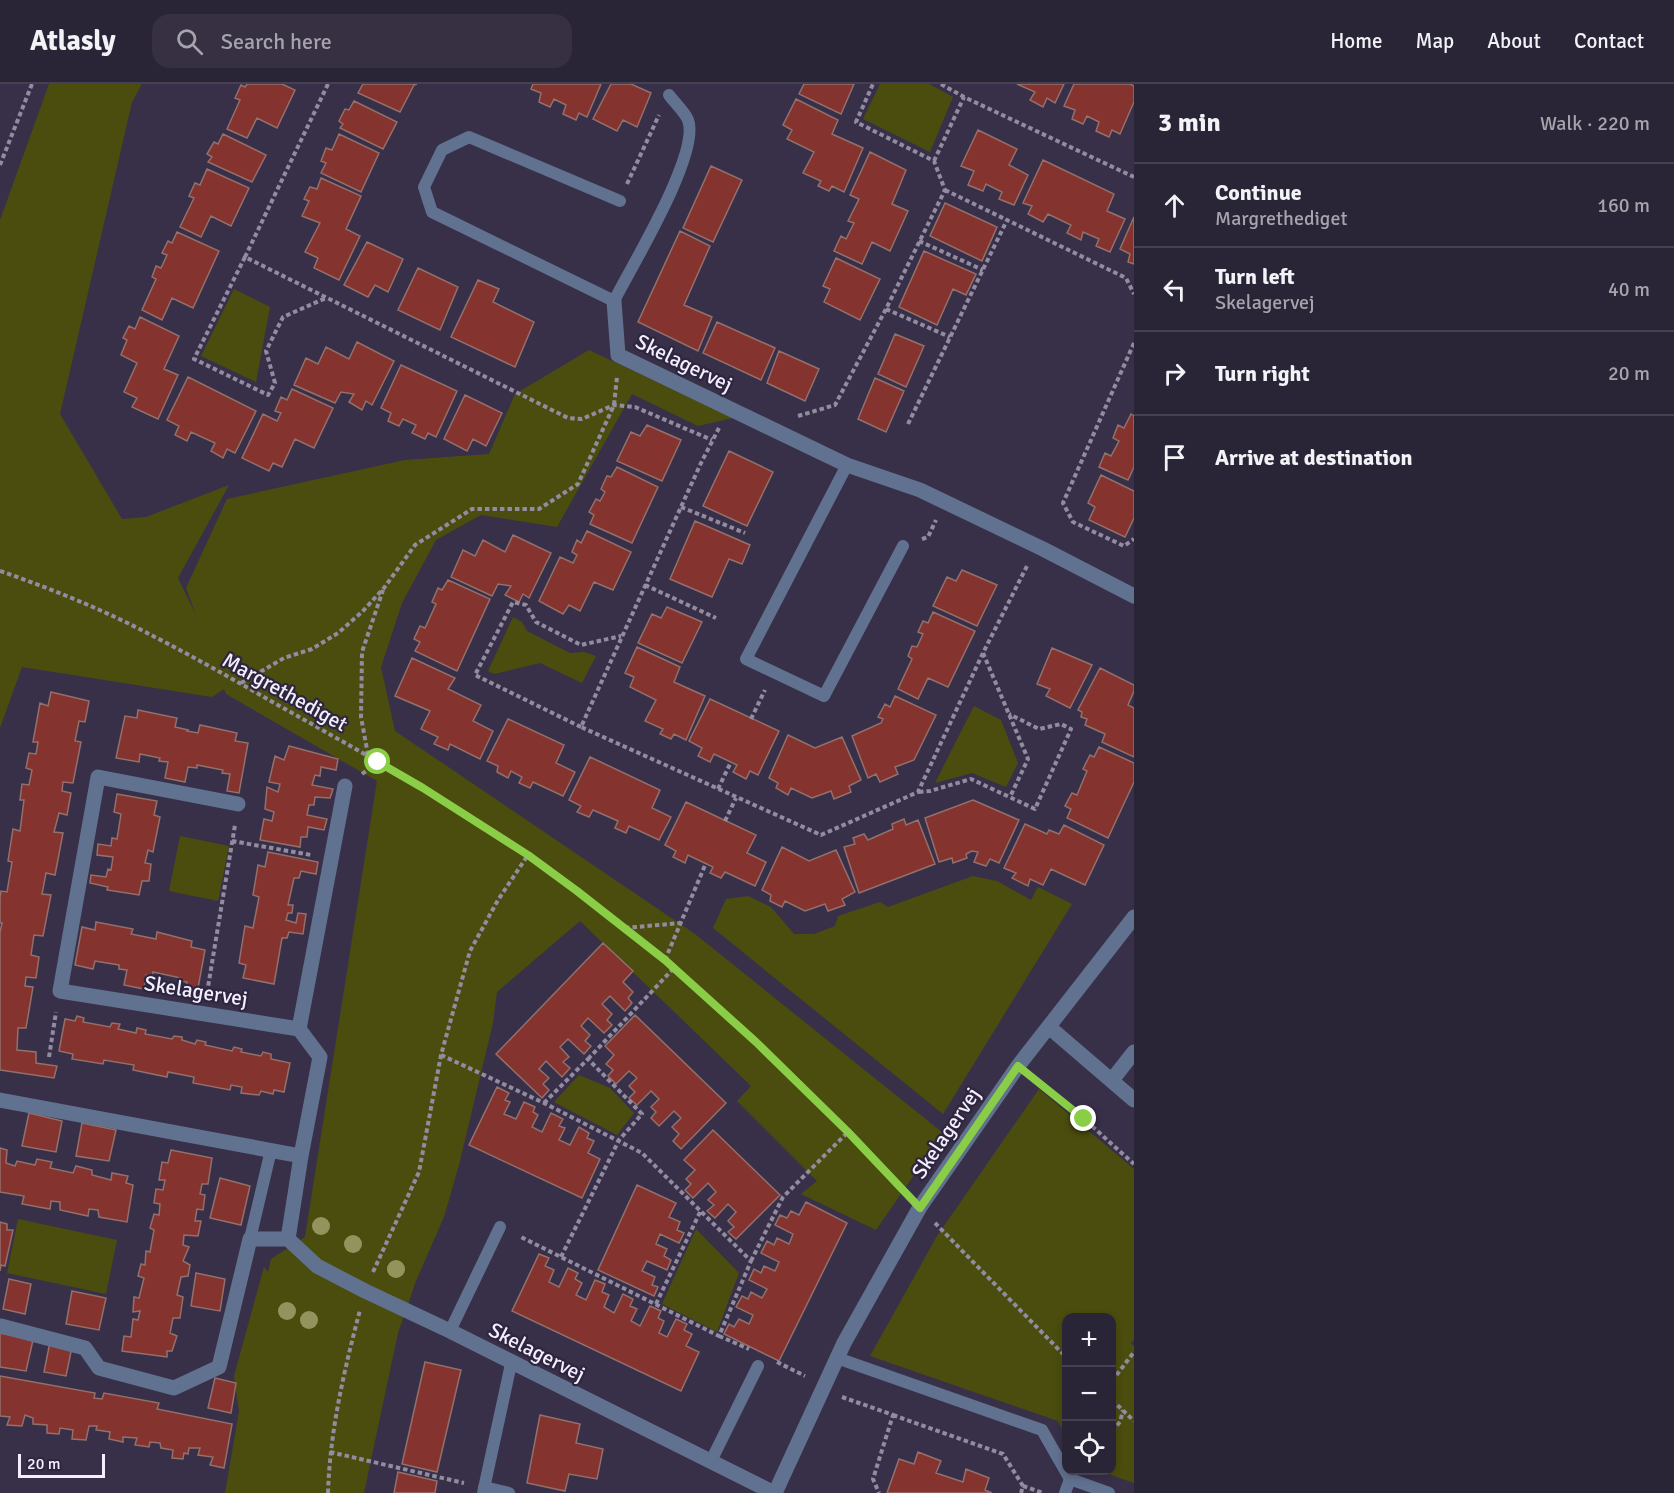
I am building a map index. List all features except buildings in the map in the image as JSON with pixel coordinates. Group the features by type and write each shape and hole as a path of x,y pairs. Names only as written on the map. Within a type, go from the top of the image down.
{"street":[{"name":"Skelagervej","path":"614,301 618,355 847,465 920,490 1134,596"},
{"path":"60,990 98,777 238,804"},
{"path":"1,1326 85,1348 99,1368 174,1388 219,1367 250,1239 288,1239 320,1057 299,1029 345,786"},
{"name":"Skelagervej","path":"288,1239 317,1266 774,1493 837,1358 920,1208 1018,1066 1134,917"},
{"name":"Skelagervej","path":"60,990 299,1029"},
{"path":"1049,1027 1134,1100"},
{"path":"1112,1080 1134,1052"},
{"path":"0,1100 301,1156"}],"lane":[{"path":"620,201 470,137 442,150 424,187 432,212 614,301 679,177 688,150 688,121 669,95"},
{"path":"847,465 747,658 824,696 903,546"},
{"path":"250,1239 271,1150"},
{"path":"450,1331 500,1227"},
{"path":"837,1358 1042,1430 1070,1479 1109,1493"},
{"path":"509,1493 484,1490 511,1364"},
{"path":"711,1461 758,1366"},
{"path":"1065,1493 1070,1479"}],"path":[{"path":"0,165 32,84"},
{"path":"326,297 283,317 266,351 275,382 268,395 194,358 328,84"},
{"path":"873,84 856,122 934,161 945,190 1126,278 1134,294"},
{"path":"941,84 1134,177"},
{"path":"620,201 669,95"},
{"path":"934,161 964,97"},
{"path":"765,426 835,405 945,190"},
{"path":"908,424 1007,220"},
{"path":"919,241 983,270"},
{"path":"245,257 568,418 582,419 614,405 634,406 711,440"},
{"path":"886,309 950,337"},
{"path":"1134,343 1063,503 1073,522 1124,546 1134,539"},
{"path":"240,684 284,658 312,649 338,633 384,588 415,544 472,509 539,509 578,484 614,405"},
{"path":"681,507 745,533"},
{"name":"Margrethediget","path":"0,571 47,587 152,635 423,788 528,855 665,960 756,1042 848,1132 1062,1353"},
{"path":"645,585 716,618"},
{"path":"368,756 362,717 362,652 384,588"},
{"path":"581,727 475,675 513,602 526,605 536,622 581,645 622,636"},
{"path":"983,653 1028,759 1010,797"},
{"path":"751,719 774,671"},
{"path":"918,792 930,791 971,779 1035,810 1071,729 1061,724 1039,729 1009,714"},
{"path":"718,789 731,762"},
{"path":"725,821 736,798"},
{"path":"203,1014 238,804"},
{"path":"232,841 332,859"},
{"path":"328,1493 330,1452 341,1386 365,1291 419,1172 441,1054 470,951 498,900 528,855"},
{"path":"665,960 706,863"},
{"path":"624,928 681,923"},
{"path":"544,1103 673,969"},
{"path":"49,1057 60,990"},
{"path":"441,1054 642,1153 751,1261"},
{"path":"561,1257 619,1140 642,1114 588,1059"},
{"path":"1018,1066 1084,1119 1134,1164"},
{"path":"500,1227 719,1336 751,1261 783,1197 848,1132"},
{"path":"656,1304 701,1210"},
{"path":"1116,1376 1134,1352"},
{"path":"772,1360 805,1376"},
{"path":"841,1396 1003,1454 1023,1486 1043,1493"},
{"path":"1116,1404 1134,1421"},
{"path":"1116,1426 1120,1422 1123,1410"},
{"path":"879,1493 873,1479 893,1415"},
{"path":"330,1452 484,1490"},
{"path":"1021,1493 1023,1486"}],"shaded area":[{"path":"49,84 142,84 132,102 60,414 122,519 146,517 229,485 178,578 196,615 186,588 227,499 405,460 489,454 515,394 589,350 733,418 698,426 632,394 557,527 481,515 436,540 402,603 381,667 395,731 695,934 943,1133 876,1230 801,1194 817,1181 737,1101 751,1086 580,921 497,992 493,1023 459,1165 444,1217 416,1281 398,1333 364,1493 225,1493 239,1411 234,1376 264,1267 268,1272 271,1259 305,1237 377,781 226,694 224,689 212,697 22,667 0,728 0,220"},
{"path":"880,84 929,84 953,97 930,152 863,119"},
{"path":"234,289 270,307 256,382 201,356"},
{"path":"513,617 522,622 527,631 570,653 584,652 596,656 582,683 540,663 494,674 488,671"},
{"path":"974,706 1001,720 1018,763 1006,787 972,773 935,783"},
{"path":"180,836 229,846 218,901 169,891"},
{"path":"973,876 997,881 1031,900 1038,887 1072,904 943,1114 713,928 726,899 748,896 771,907 794,934 814,934 835,926 838,916 880,902 888,907"},
{"path":"579,1075 610,1088 634,1113 617,1135 554,1102"},
{"path":"1039,1089 1134,1169 1134,1339 1131,1343 1134,1346 1134,1483 1111,1475 1116,1475 1116,1313 1062,1313 1062,1429 1058,1421 870,1356 937,1236"},
{"path":"18,1219 117,1240 106,1294 7,1273"},
{"path":"696,1229 739,1273 717,1332 662,1304"}],"route":[{"path":"378,762 528,855 665,960 756,1042 848,1132 920,1208 1018,1066 1084,1119"}]}
